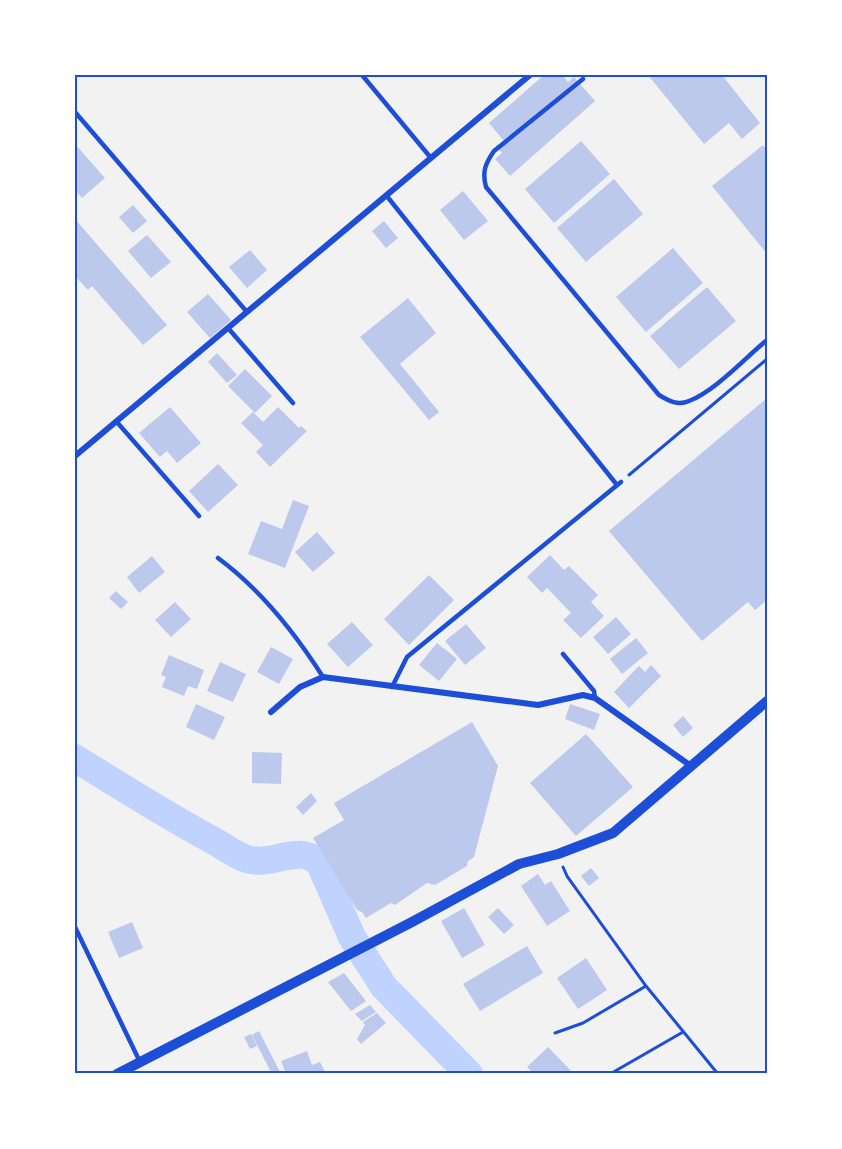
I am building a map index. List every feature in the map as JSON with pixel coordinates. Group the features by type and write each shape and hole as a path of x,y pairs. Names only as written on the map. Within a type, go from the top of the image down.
{"street":[{"path":"75,456 530,75"},
{"path":"271,712 300,687 323,677 538,705 583,695 596,698 691,766"},
{"path":"117,1074 412,922 519,864 558,854 613,832 767,701"}],"lane":[{"path":"362,75 431,158"},
{"path":"583,79 494,151 486,162 483,175 486,187 659,395 672,403 688,402 706,391 767,340"},
{"path":"75,112 247,312"},
{"path":"386,195 619,484 407,657 392,687"},
{"path":"228,328 292,403"},
{"path":"116,421 199,516"},
{"path":"218,558 248,582 287,628 323,677"},
{"path":"563,654 594,691 596,698"},
{"path":"75,927 140,1062"}],"path":[{"path":"619,484 767,359"},
{"path":"558,854 567,876 646,986 718,1074"},
{"path":"555,1033 583,1023 646,986"},
{"path":"610,1074 683,1032"}],"building":[{"path":"544,75 562,75 568,82 574,77 595,101 510,176 495,159 502,153 497,147 504,141 489,123"},
{"path":"648,75 722,75 760,123 742,139 729,123 704,144"},
{"path":"581,141 610,174 554,223 525,189"},
{"path":"75,144 105,178 82,198 75,190"},
{"path":"763,145 767,150 767,254 712,186"},
{"path":"614,179 643,214 586,262 557,228"},
{"path":"463,191 488,221 464,240 440,210"},
{"path":"133,205 147,221 133,233 119,217"},
{"path":"75,219 167,325 143,345 92,286 88,290 75,276"},
{"path":"384,221 398,238 386,248 372,231"},
{"path":"147,235 171,262 151,278 128,251"},
{"path":"673,248 703,283 646,332 616,297"},
{"path":"250,250 267,270 247,288 229,267"},
{"path":"707,287 736,321 679,369 650,336"},
{"path":"208,294 231,320 210,338 187,312"},
{"path":"408,298 436,333 400,364 439,412 429,420 360,337"},
{"path":"217,353 237,375 227,383 208,362"},
{"path":"245,369 272,396 255,413 228,386"},
{"path":"767,398 767,600 755,610 748,602 702,641 609,531"},
{"path":"170,407 201,443 177,463 167,451 160,457 139,433"},
{"path":"278,407 299,428 301,426 307,431 270,467 256,452 263,445 241,423 253,412 263,422"},
{"path":"218,464 238,485 208,512 189,491"},
{"path":"293,500 309,506 285,568 248,554 261,521 282,529"},
{"path":"317,532 335,553 313,572 295,552"},
{"path":"550,555 564,570 569,566 598,595 591,602 604,616 581,638 563,620 571,613 547,588 542,593 527,577"},
{"path":"152,556 165,572 139,593 127,577"},
{"path":"429,575 454,600 409,645 384,619"},
{"path":"116,591 128,602 121,609 109,598"},
{"path":"175,602 191,619 171,637 155,620"},
{"path":"616,617 631,634 608,654 593,637"},
{"path":"352,622 373,645 348,667 327,644"},
{"path":"466,624 486,648 465,665 445,641"},
{"path":"636,638 648,653 622,674 610,659"},
{"path":"437,643 457,659 439,681 419,665"},
{"path":"271,647 293,659 279,684 257,672"},
{"path":"169,655 204,670 197,689 188,686 184,696 162,687 166,677 161,675"},
{"path":"220,662 246,674 233,702 207,691"},
{"path":"651,665 661,676 629,708 614,692 639,666 645,672"},
{"path":"196,704 225,717 214,740 186,727"},
{"path":"570,704 600,714 594,730 565,719"},
{"path":"683,716 693,728 683,737 673,725"},
{"path":"472,722 498,766 474,857 468,861 467,866 435,885 427,883 395,905 391,903 366,918 362,912 357,910 313,838 344,820 334,803"},
{"path":"586,734 633,787 576,836 530,783"},
{"path":"252,752 282,753 281,784 252,783"},
{"path":"311,793 317,801 303,815 296,807"},
{"path":"591,868 599,878 589,886 581,876"},
{"path":"538,874 545,885 551,881 570,911 547,926 521,886"},
{"path":"464,908 485,945 462,958 441,921"},
{"path":"498,908 514,925 504,934 488,917"},
{"path":"132,922 143,948 119,958 108,932"},
{"path":"527,946 543,973 480,1011 463,984"},
{"path":"586,958 607,990 578,1009 557,978"},
{"path":"344,973 366,1001 351,1011 328,982"},
{"path":"370,1005 376,1012 362,1021 355,1014"},
{"path":"377,1013 386,1023 361,1044 357,1039 365,1025 363,1022"},
{"path":"259,1031 281,1074 272,1074 252,1035"},
{"path":"251,1034 257,1046 250,1049 244,1037"},
{"path":"548,1047 574,1074 534,1074 527,1067"},
{"path":"307,1051 312,1065 320,1062 326,1074 286,1074 281,1061"}],"waterway":[{"path":"75,758 242,857 260,861 304,855 320,864 352,937 384,987 469,1074"}]}
